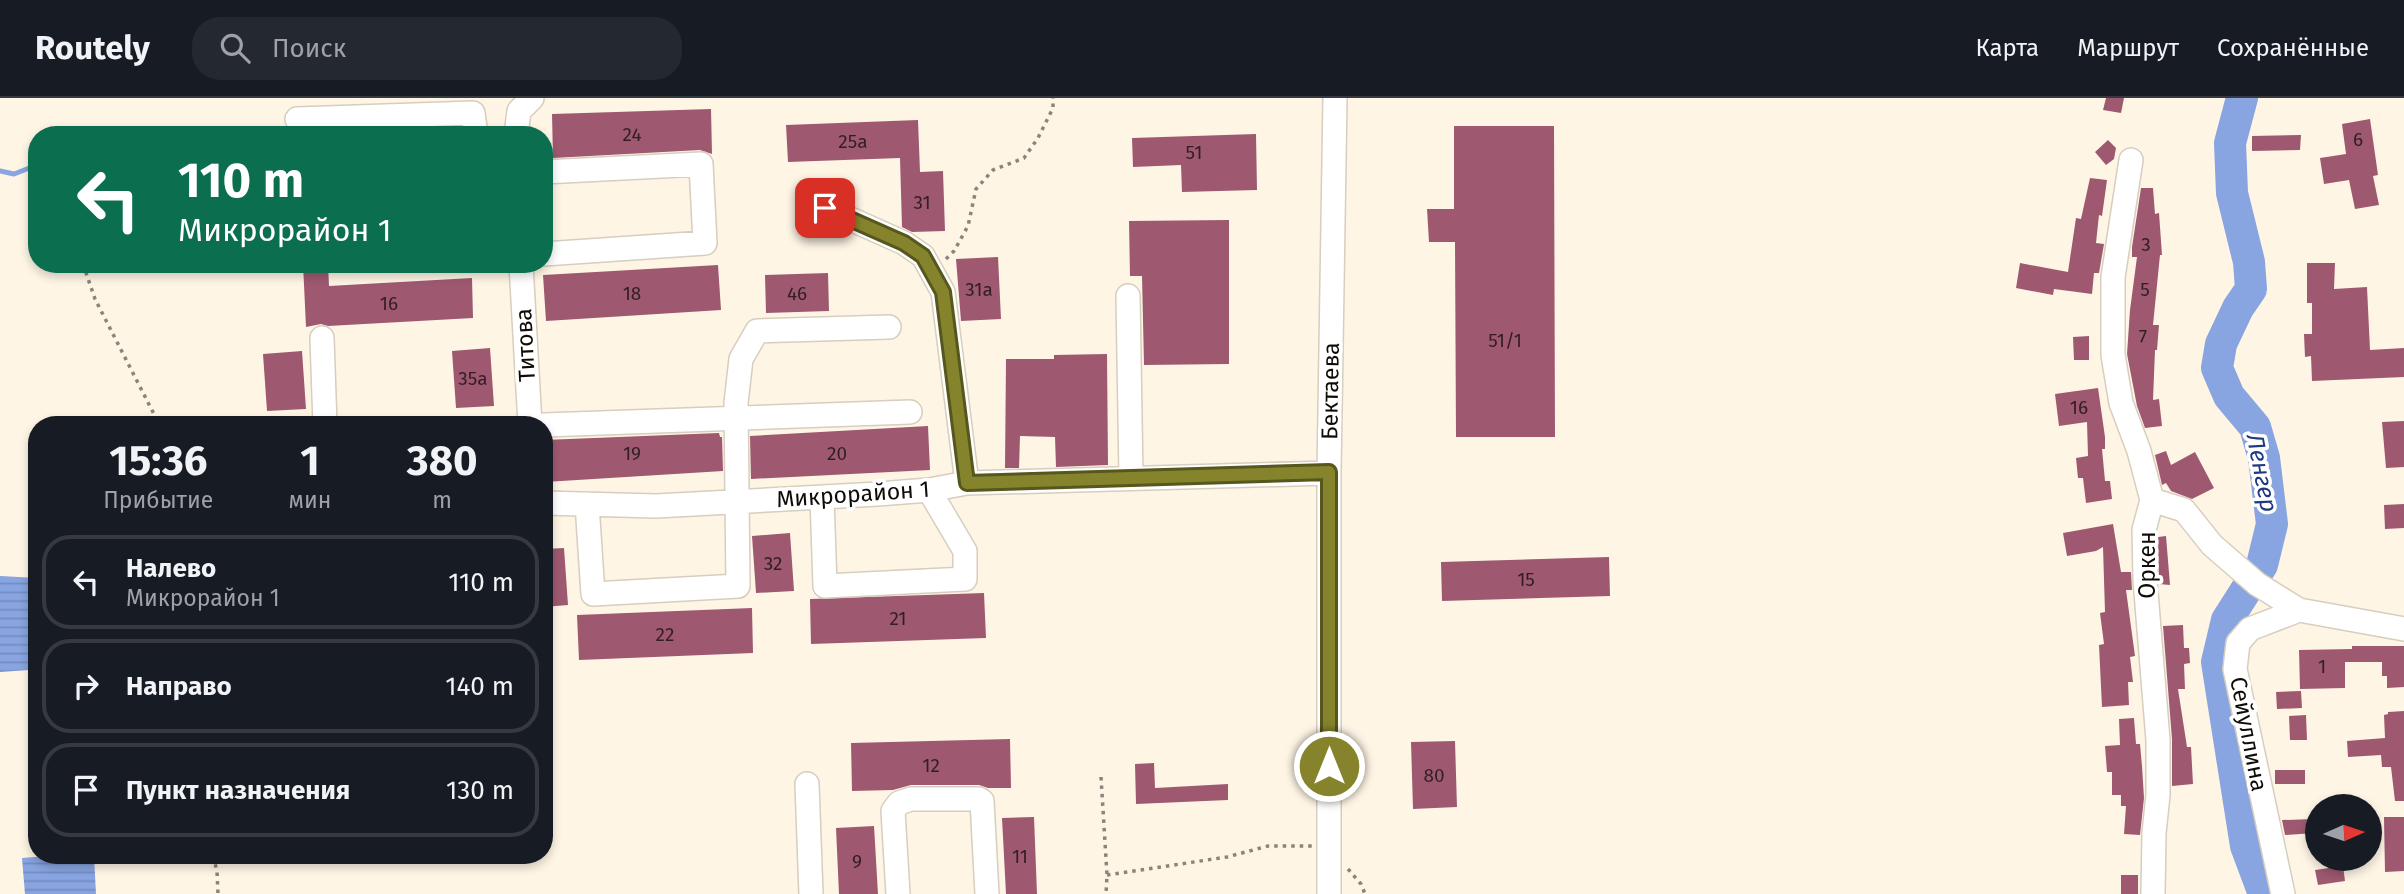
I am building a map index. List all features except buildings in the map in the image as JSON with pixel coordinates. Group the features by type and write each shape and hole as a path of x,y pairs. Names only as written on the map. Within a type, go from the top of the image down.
{"street":[{"path":"517,126 519,111 532,98"},
{"name":"Бектаева","path":"1329,894 1329,472 1335,98"},
{"path":"297,119 473,113 475,126"},
{"name":"Оркен","path":"2131,160 2113,277 2113,355 2121,403 2139,452 2152,500 2144,530 2144,542 2158,740 2153,894"},
{"path":"553,172 701,164 705,243 553,253"},
{"path":"825,208 904,243 923,256 943,292 967,483"},
{"name":"Титова","path":"522,273 529,416"},
{"path":"1128,296 1131,478"},
{"path":"587,504 593,594 738,586 736,419 741,359 757,331 889,327"},
{"path":"322,338 326,416"},
{"path":"553,425 910,412"},
{"name":"Микрорайон 1","path":"553,503 656,506 929,490 967,483 1329,472"},
{"path":"822,497 825,586 965,579 965,551 929,490"},
{"path":"2152,500 2185,510 2212,545 2256,584 2299,610 2404,629"},
{"name":"Сейуллина","path":"2283,894 2235,669 2238,643 2250,629 2299,610"},
{"path":"807,784 811,894"},
{"path":"898,894 893,811 899,803 911,799 982,801 987,894"}],"path":[{"path":"932,272 954,251 968,226 976,189 993,170 1024,158 1053,108 1053,98"},
{"path":"86,273 95,299 154,416"},
{"path":"1101,777 1107,875 1105,894"},
{"path":"1107,875 1227,857 1268,846 1329,846"},
{"path":"215,864 218,894"}],"water":[{"path":"0,576 28,578 28,670 0,672"},
{"path":"22,858 28,858 28,864 94,864 96,894 25,894"}],"waterway":[{"name":"Ленгер","path":"2242,98 2230,143 2232,193 2249,262 2251,289 2238,308 2221,344 2217,368 2229,396 2255,427 2264,458 2272,524 2262,565 2227,620 2217,662 2246,846 2264,894"},
{"path":"0,171 14,174 28,169"}],"route":[{"path":"825,208 904,243 923,256 943,292 967,483 1329,472 1329,766"}]}
